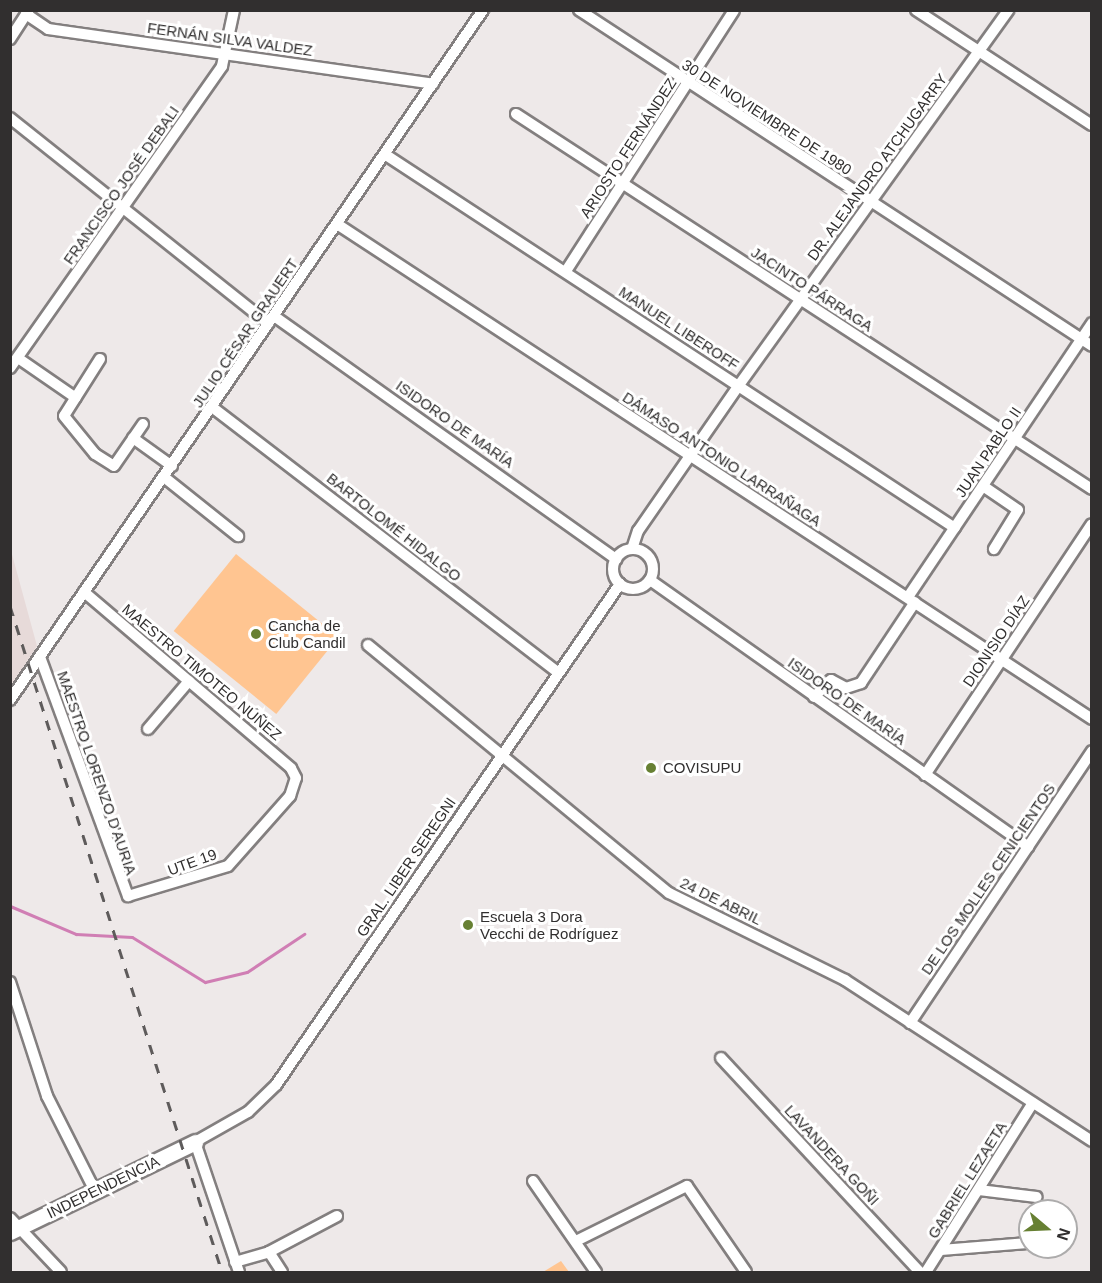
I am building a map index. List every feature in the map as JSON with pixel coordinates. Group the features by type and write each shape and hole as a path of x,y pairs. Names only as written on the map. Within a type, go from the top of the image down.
{"street":[{"name":"FRANCISCO JOSÉ DEBALI","path":"10,368 123,209 228,53 234,10"},
{"name":"JULIO CÉSAR GRAUERT","path":"10,700 386,155 483,10"},
{"name":"30 DE NOVIEMBRE DE 1980","path":"579,10 1092,346"},
{"name":"ARIOSTO FERNÁNDEZ","path":"566,271 734,10"},
{"path":"916,10 1092,125"},
{"name":"DR. ALEJANDRO ATCHUGARRY","path":"632,549 638,531 689,456 1008,10"},
{"name":"FERNÁN SILVA VALDEZ","path":"28,12 48,28 433,84"},
{"path":"10,39 28,12"},
{"name":"JACINTO PÁRRAGA","path":"516,114 1092,489"},
{"name":"ISIDORO DE MARÍA","path":"10,118 123,209 271,320 616,559"},
{"name":"MANUEL LIBEROFF","path":"386,155 955,528"},
{"name":"DÁMASO ANTONIO LARRAÑAGA","path":"337,225 912,599 1092,719"},
{"name":"JUAN PABLO II","path":"814,696 831,680 846,688 861,683 955,528 1092,323"},
{"path":"18,358 76,398"},
{"path":"100,359 64,416 95,454 114,466 142,424"},
{"name":"BARTOLOMÉ HIDALGO","path":"212,407 557,672"},
{"path":"133,438 172,466"},
{"path":"164,477 238,536"},
{"path":"983,486 1018,510 994,549"},
{"name":"DIONISIO DÍAZ","path":"925,775 1092,524"},
{"path":"632,549 650,559 650,580 638,588 620,584 614,575 616,559 632,549"},
{"name":"ISIDORO DE MARÍA","path":"650,580 1028,846"},
{"name":"GRAL. LIBER SEREGNI","path":"195,1142 248,1112 276,1085 499,756 620,584"},
{"name":"MAESTRO TIMOTEO NÚÑEZ","path":"84,592 189,681 296,778"},
{"name":"24 DE ABRIL","path":"368,645 499,756 669,893 808,959 1092,1141"},
{"name":"MAESTRO LORENZO D'AURIA","path":"40,657 128,896"},
{"path":"148,729 189,681"},
{"name":"DE LOS MOLLES CENICIENTOS","path":"910,1023 1092,751"},
{"name":"UTE 19","path":"128,896 228,866 286,802 296,778"},
{"path":"10,982 47,1096 95,1191"},
{"name":"LAVANDERA GOÑI","path":"721,1058 920,1272"},
{"name":"GABRIEL LEZAETA","path":"926,1272 1034,1103"},
{"path":"195,1142 237,1267 336,1216"},
{"name":"INDEPENDENCIA","path":"14,1226 95,1191 195,1142"},
{"path":"533,1181 596,1272"},
{"path":"576,1241 687,1186 746,1272"},
{"path":"979,1190 1037,1197"},
{"path":"14,1226 61,1272"},
{"path":"941,1250 1018,1245"},
{"path":"269,1252 282,1272"}],"shaded area":[{"path":"10,547 37,646 11,687 10,687"},
{"name":"Cancha de Club Candil","path":"236,554 339,637 276,714 174,631"},
{"path":"561,1261 569,1272 543,1272"}],"waterway":[{"path":"10,906 76,934 132,937 205,982 247,972 304,934"}],"railway":[{"path":"10,606 222,1272"}],"place":[{"name":"Cancha de Club Candil","path":"256,634"},
{"name":"COVISUPU","path":"651,768"},
{"name":"Escuela 3 Dora Vecchi de Rodríguez","path":"468,925"}]}
